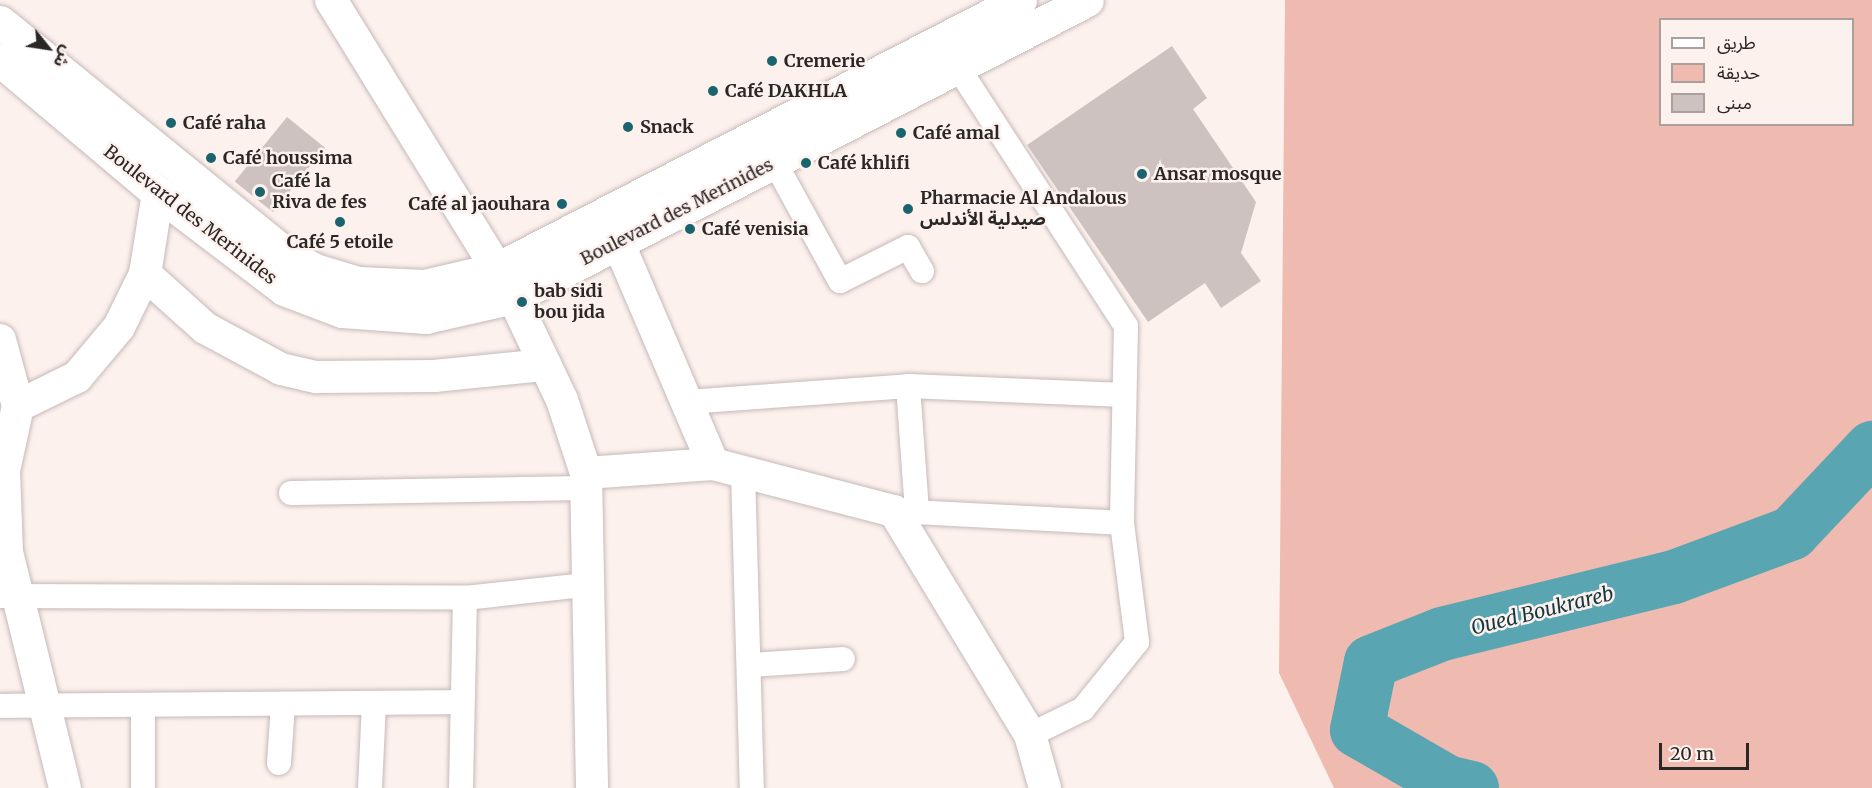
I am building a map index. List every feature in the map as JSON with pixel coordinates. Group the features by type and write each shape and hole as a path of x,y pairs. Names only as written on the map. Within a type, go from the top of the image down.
{"main road":[{"name":"Boulevard des Merinides","path":"0,22 266,240 315,270 358,283 424,286 496,269 1020,0"},
{"name":"Boulevard des Merinides","path":"0,60 158,193 275,283 342,311 426,317 513,297 1087,0"}],"street":[{"path":"331,0 496,269"},
{"path":"957,66 1125,326 1122,523 1137,642 1083,708 1030,735"},
{"path":"774,161 840,281 908,247 922,271"},
{"path":"9,408 56,391 95,359 119,327 145,274 158,193"},
{"path":"618,242 713,464"},
{"path":"145,274 205,328 248,355 299,373 434,376 545,365"},
{"path":"513,297 545,365 586,480 585,585 592,788"},
{"path":"0,340 9,408 2,506 7,597 65,788"},
{"path":"687,402 908,386 1124,395"},
{"path":"908,386 905,512 1030,735 1045,788"},
{"path":"291,493 586,480 713,464 905,512 1122,523"},
{"path":"742,472 751,665 752,788"},
{"path":"7,597 465,598 585,585"},
{"path":"461,788 460,702 465,598"},
{"path":"751,665 843,658"},
{"path":"0,706 42,709 460,702"},
{"path":"370,788 374,703"},
{"path":"279,763 283,705"},
{"path":"143,707 143,788"}],"green space":[{"path":"1285,0 1872,0 1872,788 1334,788 1279,673"}],"building":[{"name":"Ansar mosque","path":"1172,46 1207,98 1193,109 1256,202 1241,253 1261,281 1221,308 1205,283 1148,322 1027,145"},
{"path":"287,117 325,148 273,212 235,182"}],"waterway":[{"name":"Oued Boukrareb","path":"1472,788 1447,782 1357,730 1371,662 1442,634 1674,577 1792,533 1872,448"}],"place":[{"name":"Cremerie","path":"772,61"},
{"name":"Café DAKHLA","path":"713,91"},
{"name":"Café raha","path":"171,123"},
{"name":"Snack","path":"628,127"},
{"name":"Café amal","path":"901,133"},
{"name":"Café houssima","path":"211,158"},
{"name":"Café khlifi","path":"806,163"},
{"name":"Ansar mosque","path":"1142,174"},
{"name":"Café la Riva de fes","path":"260,192"},
{"name":"Café al jaouhara","path":"562,204"},
{"name":"Pharmacie Al Andalous صيدلية الأندلس","path":"908,209"},
{"name":"Café 5 etoile","path":"340,222"},
{"name":"Café venisia","path":"690,229"},
{"name":"bab sidi bou jida","path":"522,302"}]}
